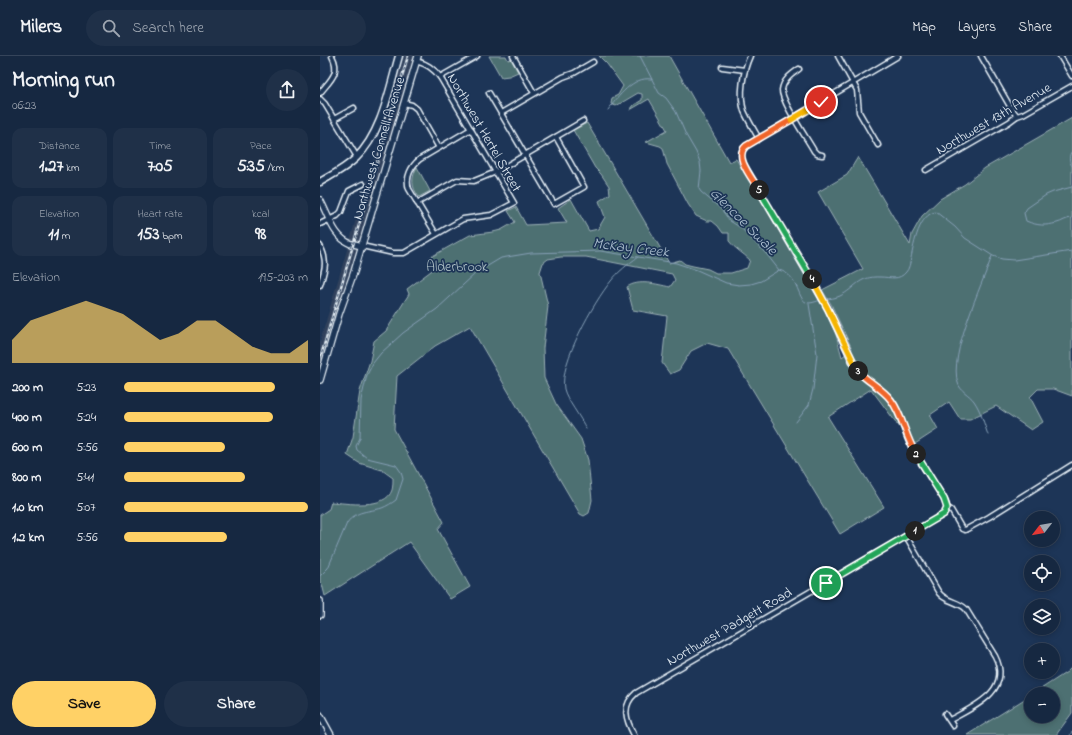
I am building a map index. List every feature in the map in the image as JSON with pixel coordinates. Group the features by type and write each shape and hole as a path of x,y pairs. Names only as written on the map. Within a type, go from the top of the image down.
{"main road":[{"path":"320,182 342,169 357,157 368,144 377,126 399,56"}],"street":[{"path":"320,93 335,73 336,68 332,56"},
{"path":"440,77 470,58 477,56"},
{"path":"513,56 534,93"},
{"path":"750,56 745,70 741,98 744,111 759,139"},
{"path":"838,56 854,83 858,93 860,112 878,145"},
{"path":"887,56 890,61"},
{"path":"898,56 744,147 741,153 742,159 828,309 858,371 887,395 895,405 903,422 911,446 944,499 947,508 951,510 962,529 967,529 989,517 1072,465"},
{"path":"981,56 1012,110 1017,116"},
{"path":"1060,56 1072,76"},
{"name":"Northwest Hertel Street","path":"417,59 434,69 440,77 514,203 491,215 463,219 436,234"},
{"name":"Northwest Connell Avenue","path":"320,380 362,246 417,59"},
{"path":"500,113 562,76 574,73 594,62"},
{"path":"722,67 745,70"},
{"path":"799,69 787,78 782,90 784,101 814,151 817,154 822,155"},
{"name":"Northwest 13th Avenue","path":"926,170 1017,116 1072,86"},
{"path":"489,93 554,204 584,187 556,137"},
{"path":"320,99 325,104 357,157"},
{"path":"404,103 417,109 439,148"},
{"path":"334,119 354,108"},
{"path":"417,203 458,180 474,181 496,172 583,121"},
{"path":"320,200 330,220 344,241 351,244 393,253 404,253 436,234 408,186 409,174 415,163 471,129"},
{"path":"320,224 330,220 341,212 350,191 363,184"},
{"path":"320,246 325,256 324,271 320,284"},
{"name":"Northwest Padgett Road","path":"634,735 628,724 626,713 629,702 636,693 944,514 947,508"},
{"path":"906,536 939,594 946,600 959,604 966,609 996,656 998,662 999,677 994,691 985,699 950,720"},
{"path":"320,601 320,616"},
{"path":"945,714 953,726"},
{"path":"320,715 331,735"}],"shaded area":[{"path":"404,56 414,56 320,377 320,342"}],"green space":[{"path":"489,56 506,56 508,60 511,59 518,72 509,76 501,77"},
{"name":"Alderbrook","path":"599,56 669,56 729,162 736,159 823,306 835,331 842,357 852,349 831,304 822,290 863,269 818,192 847,175 858,157 910,245 912,234 922,216 940,199 965,184 985,168 1072,118 1072,396 1053,389 1038,389 1030,397 1043,422 1031,430 996,406 970,419 960,419 949,402 930,415 938,429 915,444 898,425 871,389 828,417 884,507 840,534 728,349 707,343 691,351 679,370 670,374 662,363 667,316 633,310 627,287 637,283 642,283 670,287 675,280 672,274 586,257 561,257 548,259 543,263 540,272 548,306 543,348 544,378 556,404 581,439 588,460 592,500 589,513 584,516 580,514 470,326 435,346 397,376 394,429 444,522 438,529 470,587 450,599 409,542 325,596 322,584 320,582 320,515 329,509 331,502 355,504 374,503 388,496 392,490 393,478 382,470 359,463 347,455 353,437 360,391 370,361 374,341 386,331 409,294 407,289 435,268 429,258 470,235 501,230 515,222 508,211 516,207 526,225 567,223 558,208 571,199 589,231 598,229 605,217 599,201 610,194 609,186 595,168 573,130 587,123 669,263 680,260 685,264 708,269 716,273 731,273 747,268 750,260 729,241 729,233 723,233 712,221 707,221 696,216 667,164 663,148 646,142 667,130 649,99 630,110 634,105 642,100 642,94 638,93 616,106 611,104 612,98 618,95 623,86 607,64"},
{"path":"417,167 430,191 419,197 413,186 413,179"},
{"path":"1072,667 1072,713 1056,735 967,735 1024,699 1024,723 1060,723 1060,687 1044,687 1056,679 1060,679 1060,677"}],"waterway":[{"name":"Glencoe Swale","path":"640,56 659,93 666,98 676,112 686,135 696,152 700,162 701,171 699,189 721,209 730,221 741,228 768,256 779,270"},
{"path":"608,110 626,88 638,81 651,79"},
{"name":"McKay Creek","path":"1072,151 1069,158 1072,166"},
{"name":"McKay Creek","path":"1072,187 1046,195 1027,208 1024,213 1026,221 1042,225 1049,225 1072,218"},
{"name":"McKay Creek","path":"825,299 840,296 867,278 897,278 903,275 909,268 918,230 921,224 925,218 936,212 955,227 965,238 993,256 1002,259 1014,260 1072,251"},
{"name":"McKay Creek","path":"320,576 328,568 347,523 354,516 363,512 382,508 396,500 403,479 401,472 396,465 367,458 357,450 356,446 360,438 361,400 367,375 373,363 381,353 403,333 437,309 476,273 501,258 531,253 600,251 676,263 697,270 726,283 739,285 761,281 779,270 786,273 791,278 805,302 810,303 821,300"},
{"path":"988,435 976,405 959,386 956,371 962,339 974,302 992,256"},
{"path":"586,429 565,393 564,378 567,364 579,333 596,303 617,274 638,257"},
{"path":"796,422 809,405 813,389 817,354 809,304"}],"railway":[{"path":"320,359 408,56"}],"route":[{"path":"821,102 746,146 741,153 742,159 828,309 855,368 862,376 878,387 892,401 901,417 911,446 944,499 947,508 944,514 826,583"}]}
